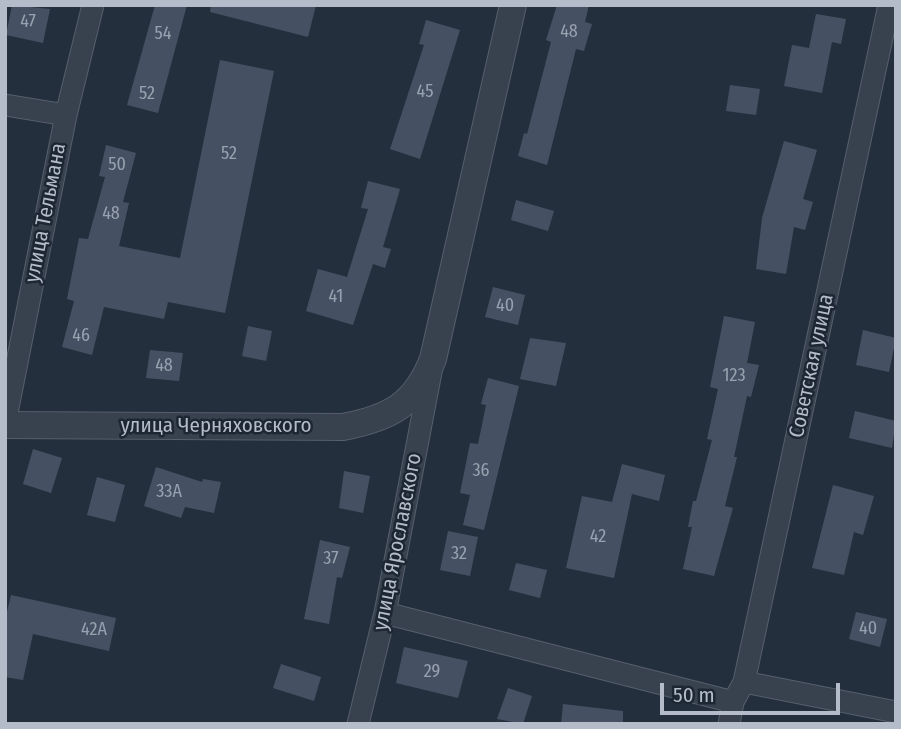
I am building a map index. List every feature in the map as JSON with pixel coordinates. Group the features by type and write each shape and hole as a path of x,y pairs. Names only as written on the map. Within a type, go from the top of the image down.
{"street":[{"name":"улица Тельмана","path":"5,424 66,115 93,5"},
{"name":"улица Ярославского","path":"358,724 385,612 433,359 513,5"},
{"name":"Советская улица","path":"729,724 733,702 744,682 889,5"},
{"path":"5,105 66,115"},
{"name":"улица Ярославского","path":"417,392 433,359"},
{"name":"улица Черняховского","path":"5,424 343,427 375,421 417,392"},
{"path":"385,612 733,702"},
{"path":"744,682 896,712"}],"building":[{"path":"12,5 50,9 43,43 6,35"},
{"path":"155,5 187,5 158,113 127,105"},
{"path":"211,5 316,5 308,37 210,12"},
{"path":"557,5 589,5 585,22 592,24 584,51 576,49 547,165 518,156 524,133 527,134 551,42 546,40"},
{"path":"816,14 846,19 841,44 832,42 822,93 784,86 792,45 809,48"},
{"path":"426,20 460,30 420,159 390,149 424,45 419,44"},
{"path":"220,60 274,71 225,313 168,302 164,319 104,307 92,355 62,347 74,301 67,299 79,238 88,239 105,177 99,176 106,145 136,153 123,202 129,203 119,246 180,258"},
{"path":"730,85 760,89 756,115 726,111"},
{"path":"784,141 817,150 803,199 813,202 805,230 794,227 786,274 756,269 762,218"},
{"path":"368,181 400,189 383,247 391,249 385,268 373,264 353,325 306,311 318,269 347,277 368,209 361,208"},
{"path":"516,200 554,211 548,231 511,220"},
{"path":"493,287 525,295 518,325 485,317"},
{"path":"724,316 755,322 747,363 759,365 751,397 747,396 734,457 737,457 725,506 733,508 714,576 683,569 692,527 688,527 693,501 696,501 712,440 707,439 718,389 710,387"},
{"path":"248,326 272,331 266,361 242,356"},
{"path":"863,330 896,338 889,372 856,365"},
{"path":"530,338 566,343 556,386 520,379"},
{"path":"150,350 183,353 179,381 146,378"},
{"path":"488,378 519,386 484,530 463,525 470,495 460,493 470,443 478,444 486,405 481,404"},
{"path":"855,411 896,421 892,448 849,438"},
{"path":"33,449 62,458 51,493 23,484"},
{"path":"622,464 665,475 659,501 632,494 614,578 566,568 582,496 612,502"},
{"path":"156,467 202,482 203,479 221,482 214,513 185,507 181,518 144,506"},
{"path":"344,471 370,476 363,513 339,508"},
{"path":"97,477 125,485 115,522 87,515"},
{"path":"833,485 874,496 863,535 854,532 844,575 812,568"},
{"path":"448,531 478,537 470,576 440,570"},
{"path":"320,540 350,547 342,578 337,577 329,624 304,619"},
{"path":"516,563 547,570 540,598 509,590"},
{"path":"11,595 116,618 109,651 33,634 23,680 5,677 5,620"},
{"path":"856,612 887,619 880,647 849,639"},
{"path":"404,647 468,661 458,698 396,683"},
{"path":"281,664 321,677 314,701 273,688"},
{"path":"508,688 532,696 523,724 497,719"},
{"path":"563,704 623,711 623,724 561,724"}]}
